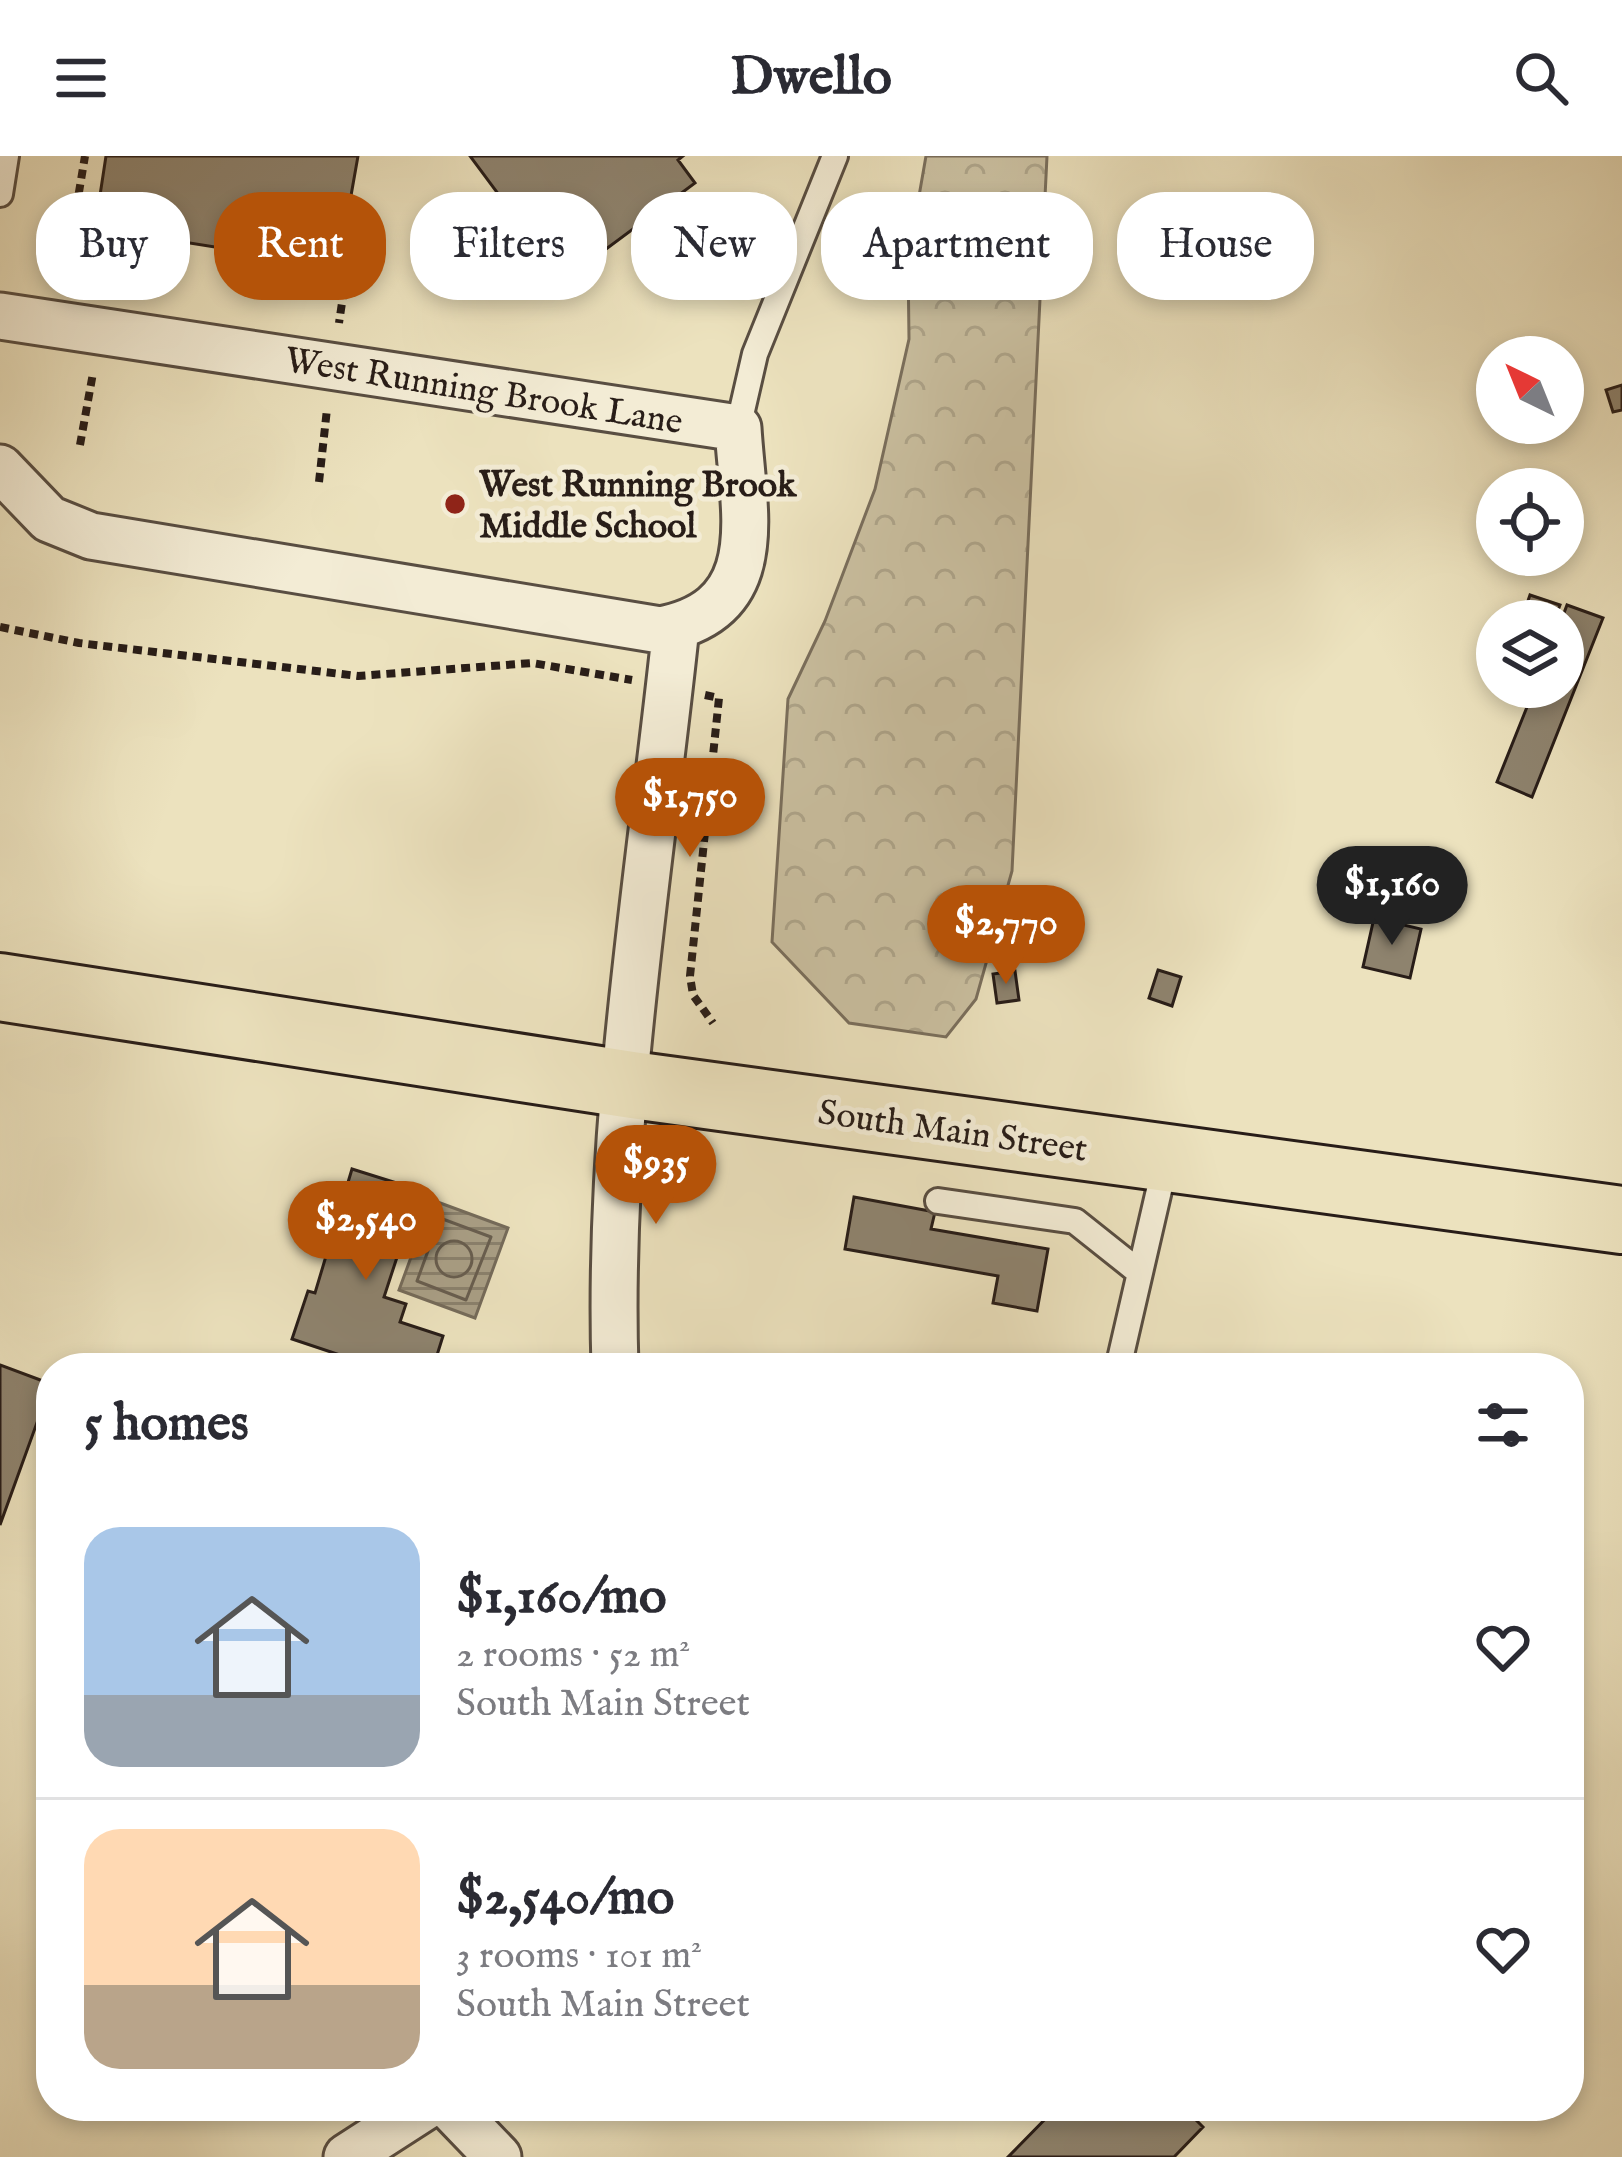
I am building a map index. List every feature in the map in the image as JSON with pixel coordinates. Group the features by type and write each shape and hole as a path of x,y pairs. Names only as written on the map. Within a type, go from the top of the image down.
{"main road":[{"name":"South Main Street","path":"0,987 623,1084 1622,1220"}],"street":[{"name":"West Running Brook Lane","path":"0,316 738,428"},
{"path":"0,468 49,519 91,536 660,630 701,619 725,599 742,565 738,428"},
{"path":"614,1353 612,1285 623,1084 676,627"},
{"path":"347,2157 402,2121"},
{"path":"463,2121 498,2157"}],"lane":[{"path":"0,194 6,156"},
{"path":"738,428 755,354 835,156"},
{"path":"1121,1353 1166,1158"},
{"path":"938,1201 1075,1221 1139,1271"}],"path":[{"path":"79,192 85,156"},
{"path":"339,323 342,300"},
{"path":"80,446 93,374"},
{"path":"319,482 328,410"},
{"path":"0,627 79,643 358,676 395,678 532,663 719,698 691,976 694,995 713,1023"}],"green space":[{"path":"926,156 1047,156 1045,192 920,192"},
{"path":"909,300 1040,300 1012,871 976,999 946,1037 849,1023 772,942 788,699 825,621 875,489 909,339"}],"water":[{"path":"432,1200 508,1228 475,1318 399,1290"}],"building":[{"path":"106,156 358,156 352,192 214,192 214,247 190,243 190,192 100,192"},
{"path":"470,156 683,156 678,160 695,183 683,192 631,192 631,231 607,248 607,192 497,192"},
{"path":"1622,385 1622,410 1613,412 1606,390"},
{"path":"1584,611 1603,618 1584,666"},
{"path":"1527,708 1567,708 1532,797 1497,782"},
{"path":"1374,918 1421,929 1410,978 1363,967"},
{"path":"1158,970 1181,977 1172,1006 1149,998"},
{"path":"1015,971 1019,1000 997,1003 993,974"},
{"path":"352,1169 419,1190 384,1297 406,1304 400,1322 443,1336 438,1353 334,1353 292,1339 308,1291 315,1293"},
{"path":"854,1197 935,1212 931,1229 1048,1249 1037,1311 993,1303 998,1276 845,1249"},
{"path":"0,1365 36,1378 36,1425 0,1525"},
{"path":"1043,2121 1197,2121 1203,2127 1174,2157 1008,2157"}],"place":[{"name":"West Running Brook Middle School","path":"455,504"}]}
